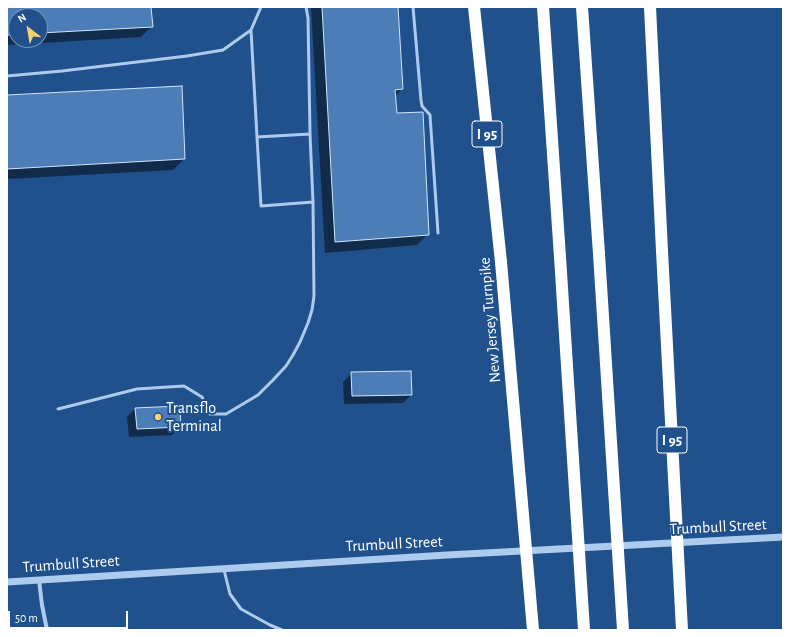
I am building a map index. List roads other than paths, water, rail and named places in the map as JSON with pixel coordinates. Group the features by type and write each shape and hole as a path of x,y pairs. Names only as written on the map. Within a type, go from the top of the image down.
{"highway":[{"name":"New Jersey Turnpike","path":"474,7 501,262 533,630"},
{"path":"543,7 584,630"},
{"path":"582,7 623,630"},
{"name":"I 95","path":"650,7 682,630"}],"street":[{"name":"Trumbull Street","path":"7,582 439,555 783,537"},
{"path":"39,580 47,630"}],"lane":[{"path":"261,7 251,30 261,206 313,202"},
{"path":"58,409 137,389 184,386 202,397 210,414 226,414 258,395 274,380 293,355 300,342 312,310 314,296 308,18 306,7"},
{"path":"413,7 421,100 422,106 430,115 438,234"},
{"path":"7,76 187,56 223,50 251,30"},
{"path":"257,137 310,134"},
{"path":"224,568 230,594 241,609 282,630"}],"place":[{"name":"Transflo Terminal","path":"158,417"}]}
